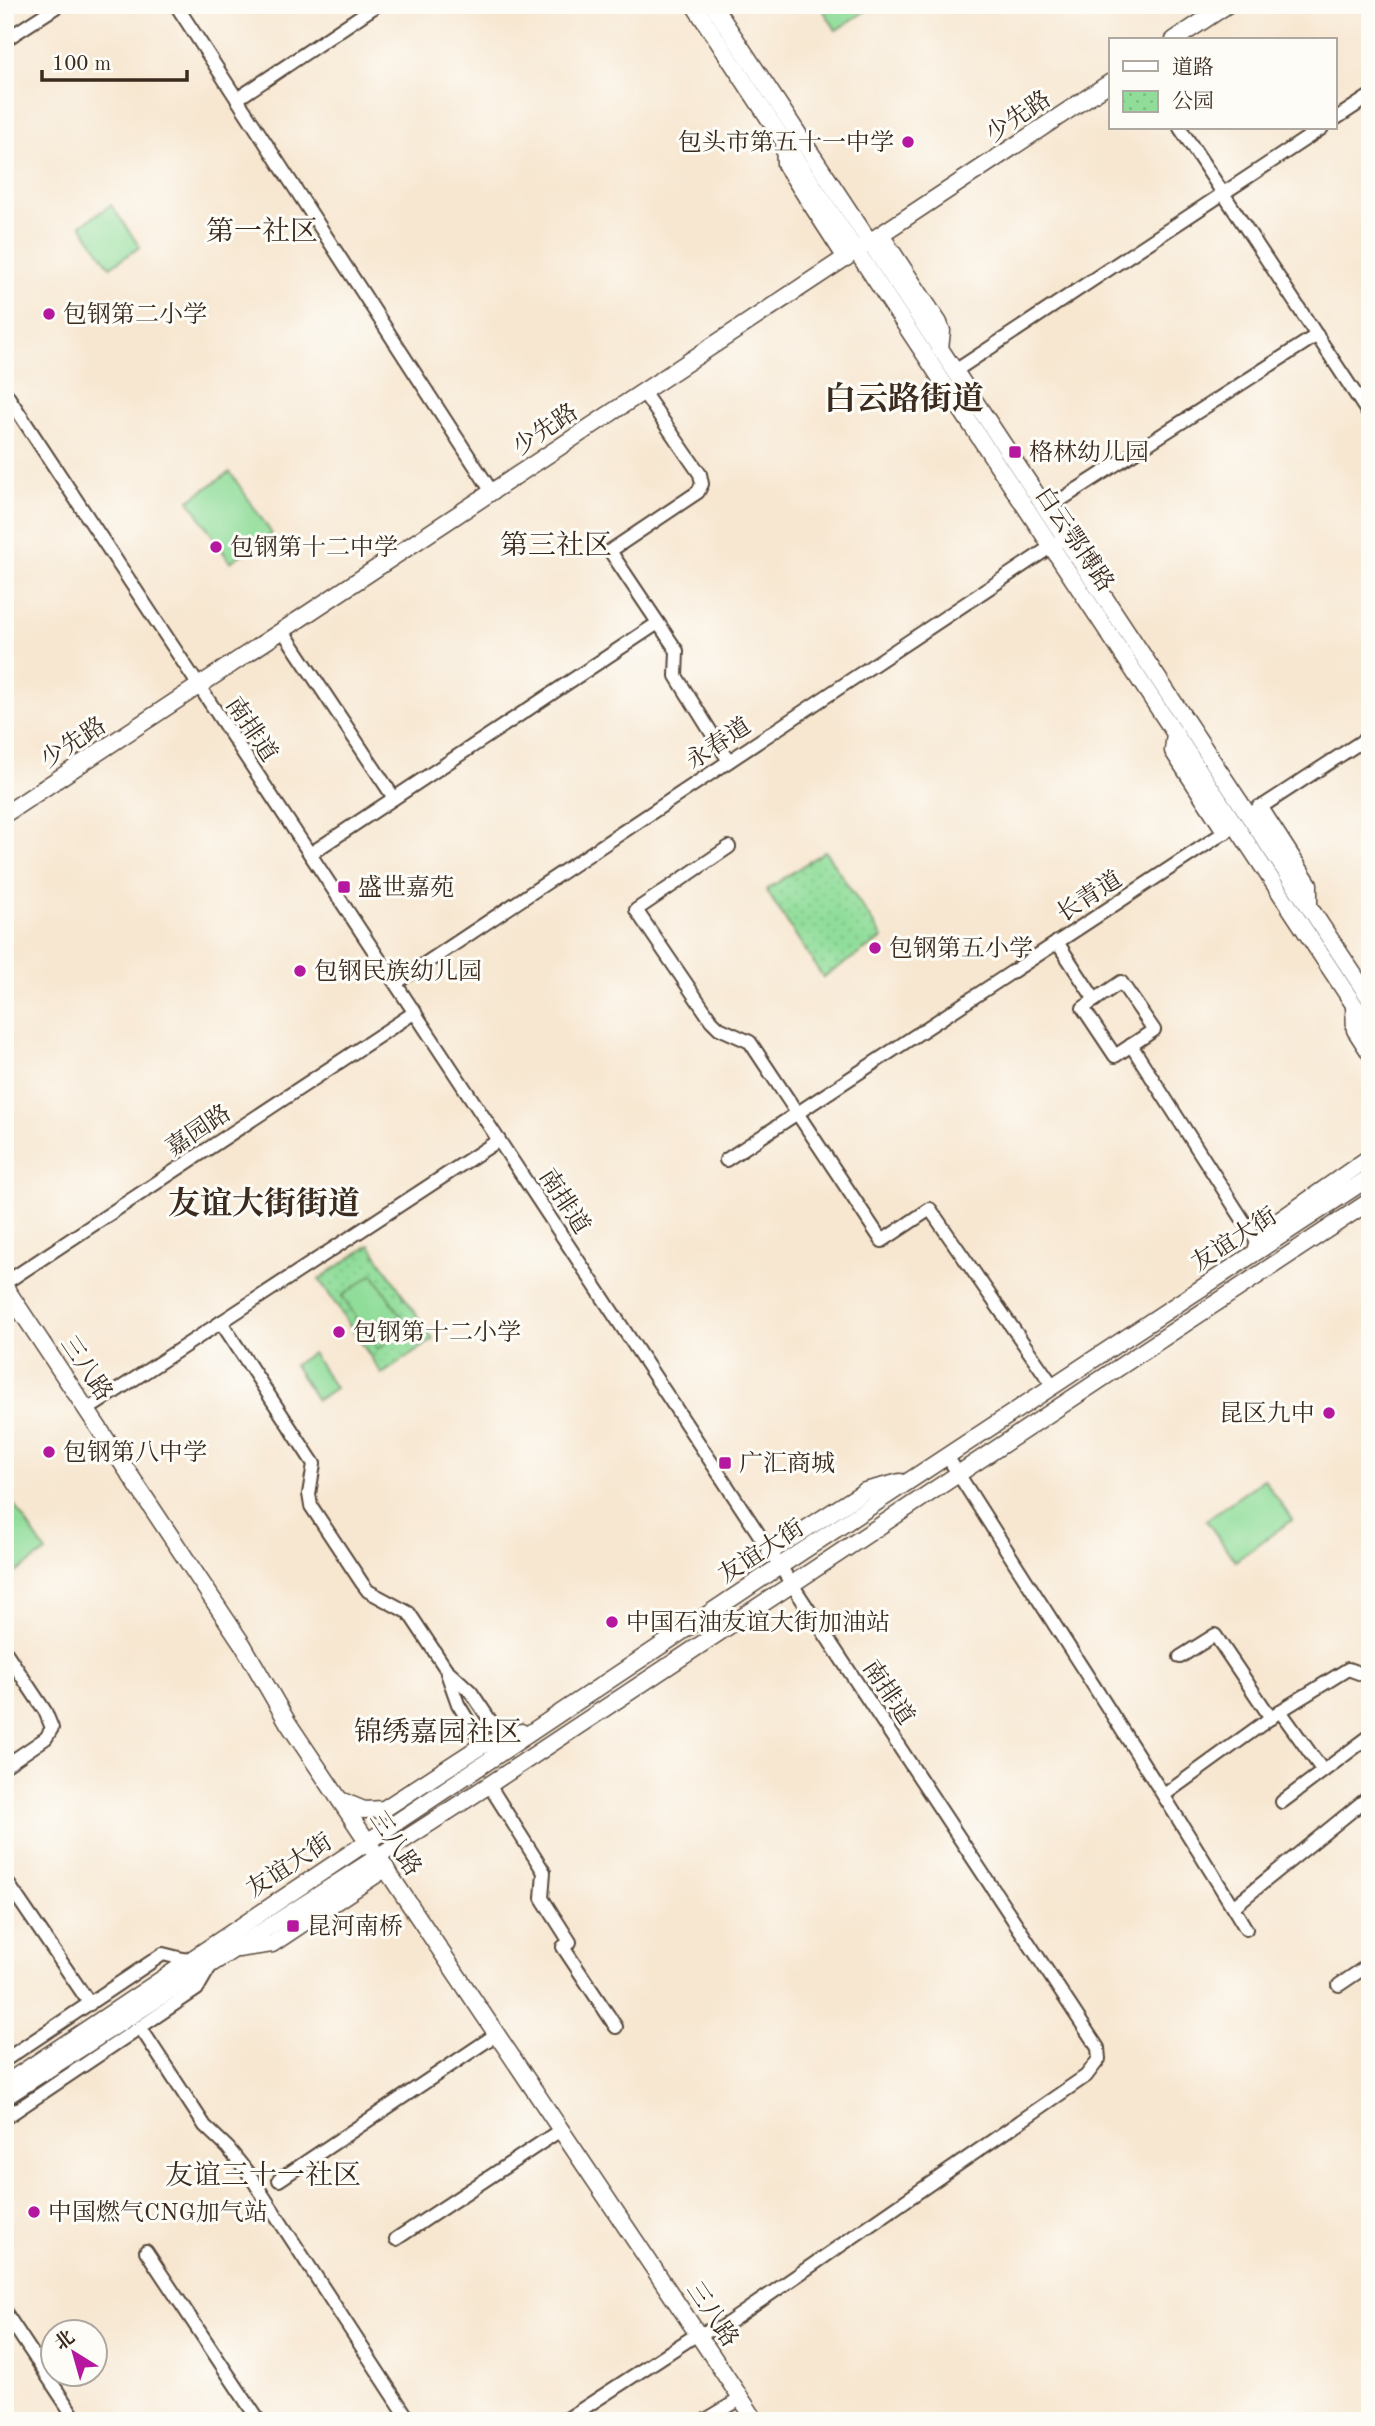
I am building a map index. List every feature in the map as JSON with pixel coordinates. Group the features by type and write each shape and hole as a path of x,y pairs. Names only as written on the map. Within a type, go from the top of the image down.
{"main road":[{"name":"白云鄂博路","path":"694,5 785,142 851,254 1058,542 1242,820 1370,1029"},
{"path":"713,5 876,238"},
{"path":"1177,38 1227,5"},
{"name":"少先路","path":"5,814 1109,83"},
{"name":"白云鄂博路","path":"876,238 939,323 942,331 940,349 1045,510 1058,542 1175,733 1173,751 1242,820"},
{"path":"1242,820 1309,884 1309,907 1370,999"},
{"path":"1353,1004 1355,1030 1370,1053"},
{"path":"1254,1251 1274,1224 1370,1157"},
{"name":"友谊大街","path":"8,2089 187,1960 540,1726 775,1559 916,1478 1254,1251 1370,1177"},
{"name":"友谊大街","path":"8,2089 382,1862 489,1784 791,1582 1370,1202"},
{"name":"三八路","path":"5,1285 243,1645 288,1723 756,2421"},
{"path":"340,1800 364,1810 384,1809 483,1745 540,1726"}],"street":[{"path":"5,40 59,5"},
{"path":"176,5 492,492"},
{"path":"237,99 377,5"},
{"path":"1336,119 1370,96"},
{"path":"1181,130 1370,416"},
{"path":"955,371 1319,130"},
{"path":"1045,510 1317,335"},
{"name":"南排道","path":"5,392 1091,2033 1098,2048 1099,2059 1086,2076 721,2328 699,2333"},
{"path":"643,392 700,474 702,484 698,492 610,551 679,655 675,670 679,682 729,761"},
{"name":"永春道","path":"396,983 1058,542"},
{"path":"310,854 658,623"},
{"path":"283,631 394,798"},
{"name":"长青道","path":"726,1160 1370,736"},
{"path":"729,847 636,910 711,1020 719,1028 750,1042 882,1241 930,1209 1053,1386"},
{"path":"1057,942 1095,1000"},
{"path":"1121,982 1153,1030 1131,1045 1115,1056 1083,1008 1121,982"},
{"name":"嘉园路","path":"5,1285 415,1012"},
{"path":"1131,1045 1254,1251"},
{"path":"88,1410 499,1140"},
{"path":"221,1322 314,1464 309,1494 311,1506 365,1588 409,1613 446,1669 471,1692 502,1738"},
{"path":"947,1456 1164,1795 1246,1929"},
{"path":"1180,1657 1215,1635 1323,1771"},
{"path":"5,1651 46,1711 52,1728 46,1738 5,1766"},
{"path":"1164,1795 1276,1715 1348,1668 1370,1678"},
{"path":"446,1669 458,1704 483,1745"},
{"path":"1282,1802 1370,1736"},
{"path":"489,1784 544,1872 542,1898 570,1942 563,1947 616,2027"},
{"path":"1233,1908 1370,1796"},
{"path":"5,1879 90,2004"},
{"path":"5,2060 163,1954 187,1960"},
{"path":"5,2118 197,1989 212,1964"},
{"path":"1339,1984 1370,1964"},
{"path":"140,2026 205,2126 228,2148 251,2177 410,2421"},
{"path":"279,2180 497,2034"},
{"path":"396,2239 562,2129"},
{"path":"146,2252 254,2419"},
{"path":"5,2312 77,2421"},
{"path":"564,2421 579,2417 699,2333"},
{"path":"704,2421 741,2398"}],"green space":[{"path":"820,5 875,5 836,30"},
{"path":"111,205 140,247 110,267 81,225"},
{"path":"230,472 272,534 230,562 189,500"},
{"path":"825,851 883,938 823,977 766,890"},
{"path":"370,1245 433,1340 382,1374 319,1279"},
{"path":"373,1274 408,1327 377,1349 342,1296"},
{"path":"312,1353 335,1388 317,1400 294,1365"},
{"path":"1264,1479 1292,1520 1235,1561 1206,1520"},
{"path":"5,1491 46,1552 5,1580"}],"place":[{"name":"包头市第五十一中学","path":"908,142"},
{"name":"包钢第二小学","path":"49,314"},
{"name":"格林幼儿园","path":"1015,452"},
{"name":"包钢第十二中学","path":"216,547"},
{"name":"盛世嘉苑","path":"344,887"},
{"name":"包钢第五小学","path":"875,948"},
{"name":"包钢民族幼儿园","path":"300,971"},
{"name":"包钢第十二小学","path":"339,1332"},
{"name":"昆区九中","path":"1329,1413"},
{"name":"包钢第八中学","path":"49,1452"},
{"name":"广汇商城","path":"725,1463"},
{"name":"中国石油友谊大街加油站","path":"612,1622"},
{"name":"昆河南桥","path":"293,1926"},
{"name":"中国燃气CNG加气站","path":"34,2212"}],"district":[{"name":"第一社区","path":"262,230"},
{"name":"白云路街道","path":"904,398"},
{"name":"第三社区","path":"556,544"},
{"name":"友谊大街街道","path":"264,1203"},
{"name":"锦绣嘉园社区","path":"438,1731"},
{"name":"友谊三十一社区","path":"263,2174"}]}
